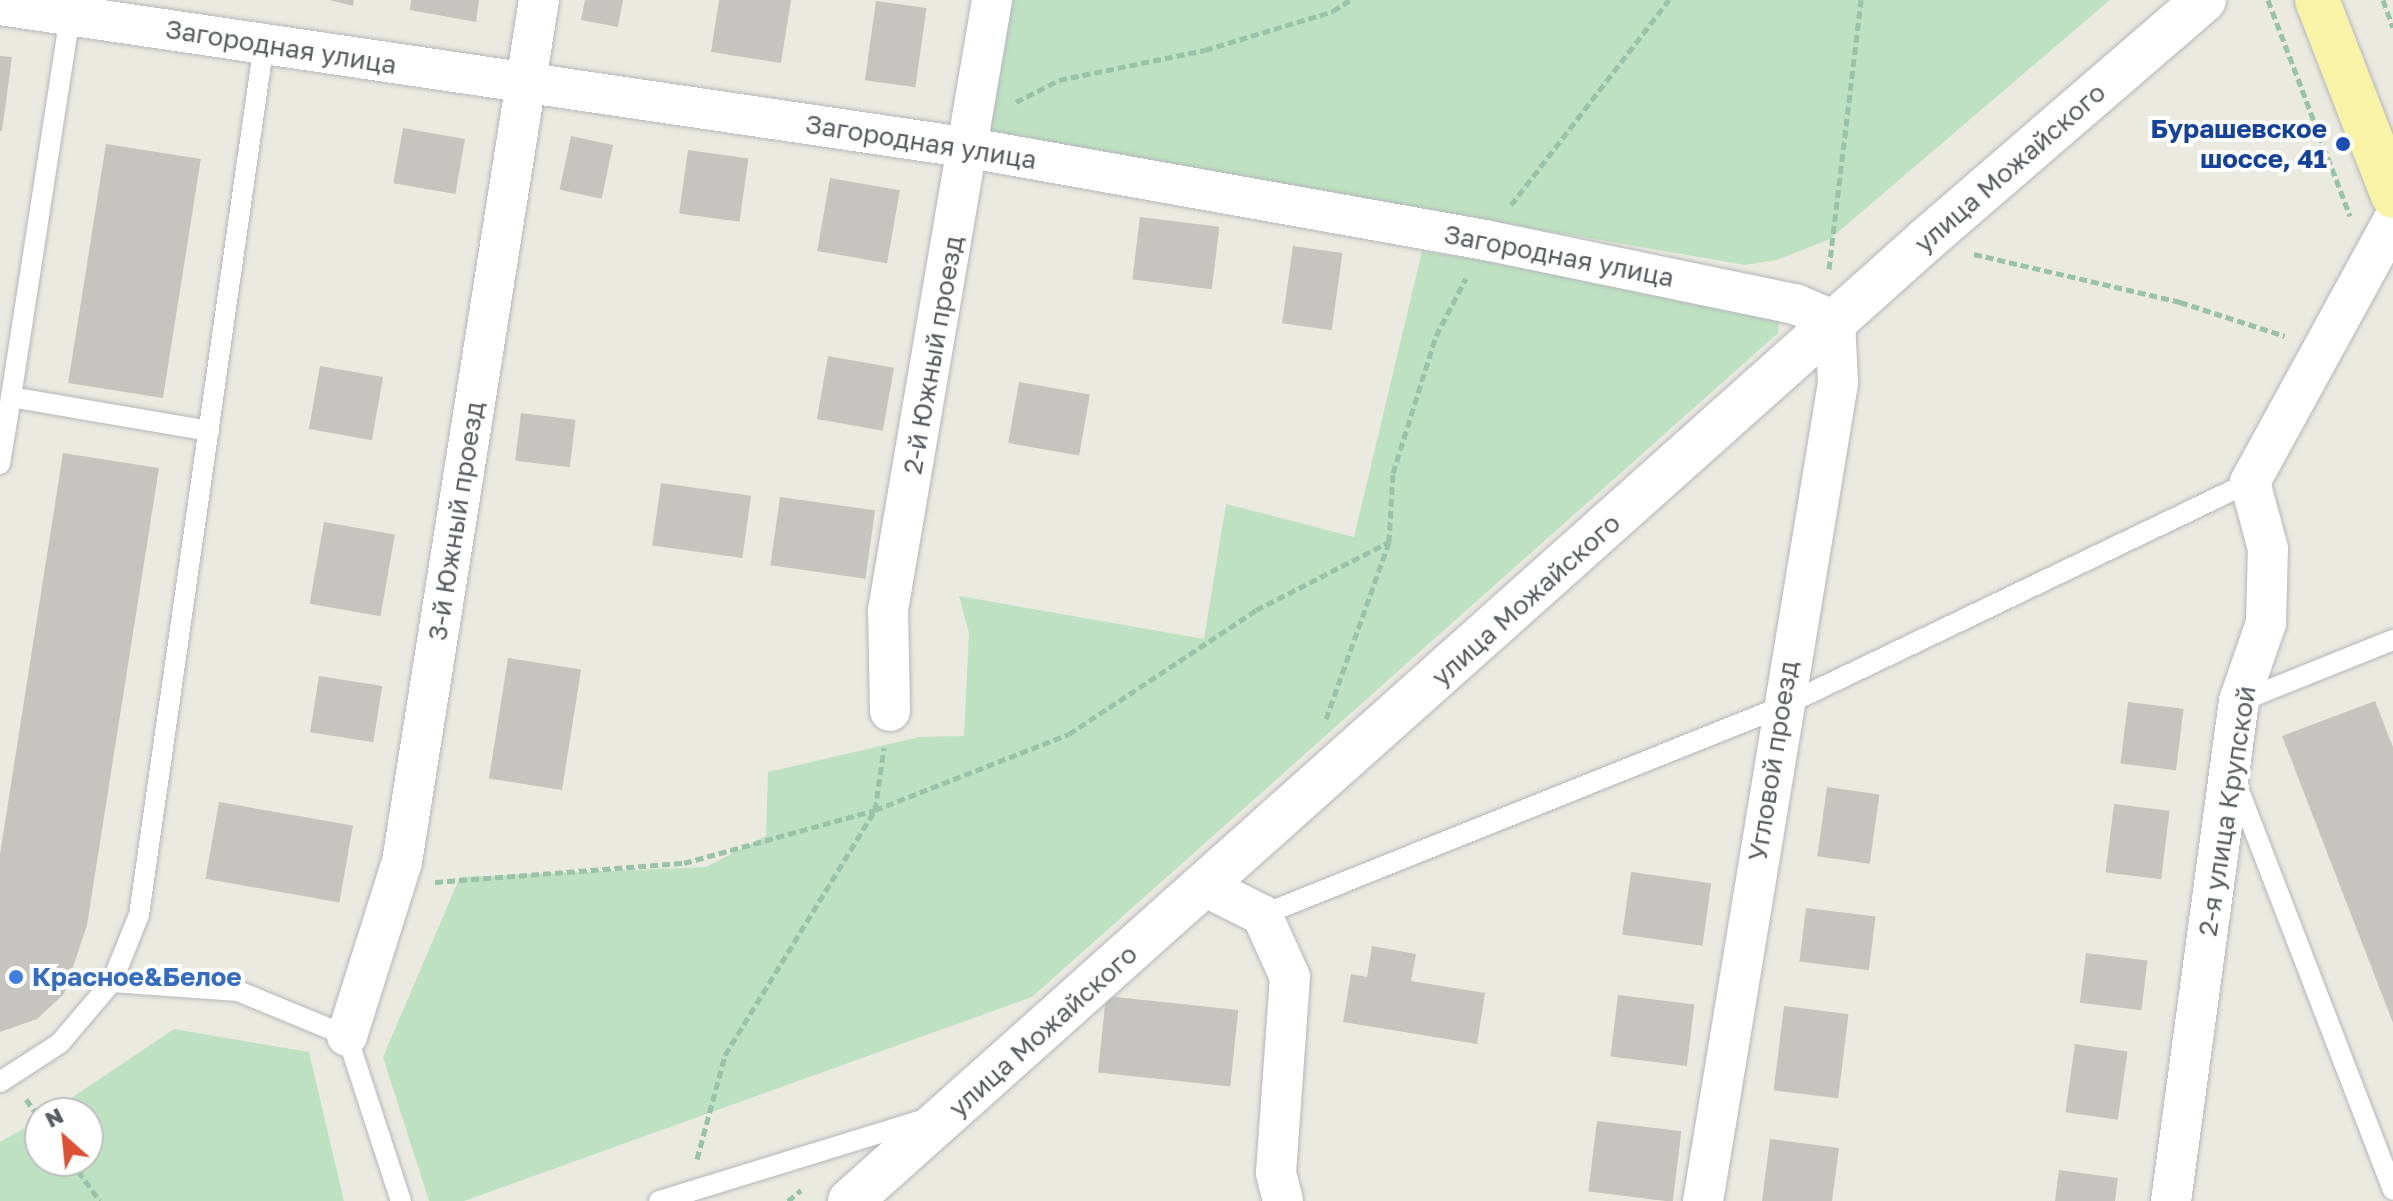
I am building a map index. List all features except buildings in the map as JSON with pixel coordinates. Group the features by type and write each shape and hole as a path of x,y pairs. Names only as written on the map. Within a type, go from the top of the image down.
{"main road":[{"name":"улица Можайского","path":"850,1201 1206,887 1927,239 2204,0"},
{"path":"2317,0 2393,196"}],"street":[{"name":"3-й Южный проезд","path":"347,1036 392,885 402,862 539,0"},
{"name":"2-й Южный проезд","path":"890,711 888,610 972,135 992,0"},
{"name":"Загородная улица","path":"0,5 71,8 526,85 972,135 1795,304 1835,321"},
{"path":"2250,482 2393,221"},
{"name":"Угловой проезд","path":"1703,1201 1781,707 1838,383 1835,321"},
{"name":"2-я улица Крупской","path":"2171,1201 2239,701 2266,623 2268,549 2250,482"},
{"path":"1206,887 1262,915 1290,977 1276,1173 1283,1201"}],"lane":[{"path":"0,464 71,8"},
{"path":"0,1082 60,1043 112,982 139,915 264,43"},
{"path":"11,397 209,431"},
{"path":"1262,915 1781,707 2250,482"},
{"path":"2239,701 2393,640"},
{"path":"2230,766 2393,1190"},
{"path":"112,982 238,991 347,1036 401,1201"},
{"path":"659,1201 689,1189 953,1112"}],"path":[{"path":"972,135 1059,80 1205,50 1333,11 1350,0"},
{"path":"1500,219 1669,0"},
{"path":"1835,321 1828,283 1861,0"},
{"path":"2268,0 2369,264"},
{"path":"2383,0 2393,27"},
{"path":"1927,239 1999,262 2180,302 2323,348"},
{"path":"1324,727 1389,542 1393,473 1436,336 1468,274"},
{"path":"392,885 684,863 875,810 1069,734 1256,610 1389,542"},
{"path":"689,1189 725,1055 875,810 890,711"},
{"path":"83,1177 100,1201"}],"green space":[{"path":"1010,0 2110,0 1830,239 1777,260 1745,265 990,135"},
{"path":"1422,251 1744,301 1779,321 1778,333 1032,997 464,1201 429,1201 383,1057 460,877 706,867 766,836 768,772 919,737 964,736 969,633 959,596 1204,639 1226,504 1354,537"},
{"path":"174,1029 309,1052 344,1201 0,1201 0,1142 24,1128 24,1177 104,1177 104,1097 73,1097"}],"place":[{"name":"Бурашевское шоссе, 41","path":"2343,144"},
{"name":"Красное&Белое","path":"16,977"}]}
